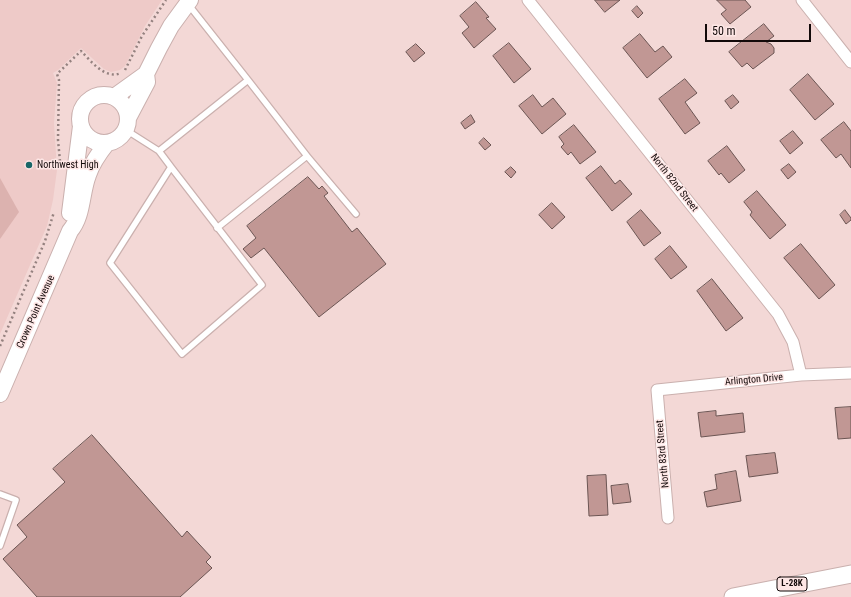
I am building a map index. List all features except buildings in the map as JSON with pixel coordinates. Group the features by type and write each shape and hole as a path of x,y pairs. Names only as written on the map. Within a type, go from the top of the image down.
{"main road":[{"path":"114,97 146,74 171,26 189,2"},
{"path":"127,124 122,105 114,97 108,95 97,96 87,103 81,114 81,126 93,141 107,143 119,138 127,124 147,82 146,74"},
{"name":"Crown Point Avenue","path":"70,231 69,222 81,126"},
{"name":"Crown Point Avenue","path":"0,394 70,231 77,223 92,164 107,143"},
{"name":"L-28K","path":"733,597 851,574"}],"street":[{"name":"North 82nd Street","path":"529,0 778,314 793,342 801,375"},
{"path":"802,0 851,62"},
{"name":"Arlington Drive","path":"657,390 801,375 851,373"},
{"name":"North 83rd Street","path":"657,390 668,518"}],"lane":[{"path":"189,2 307,156 356,214"},
{"path":"159,151 248,80"},
{"path":"127,124 159,151 171,166 217,228 262,285 182,354 110,264 171,166"},
{"path":"217,228 307,156"},
{"path":"0,494 16,500 0,546"}],"shaded area":[{"name":"Northwest High","path":"0,0 162,0 145,26 125,66 120,70 111,72 104,69 81,48 53,73 57,83 54,123 57,170 53,200 47,226 0,334"},
{"path":"0,178 19,212 0,239"}],"place":[{"name":"Northwest High","path":"29,165"}]}
